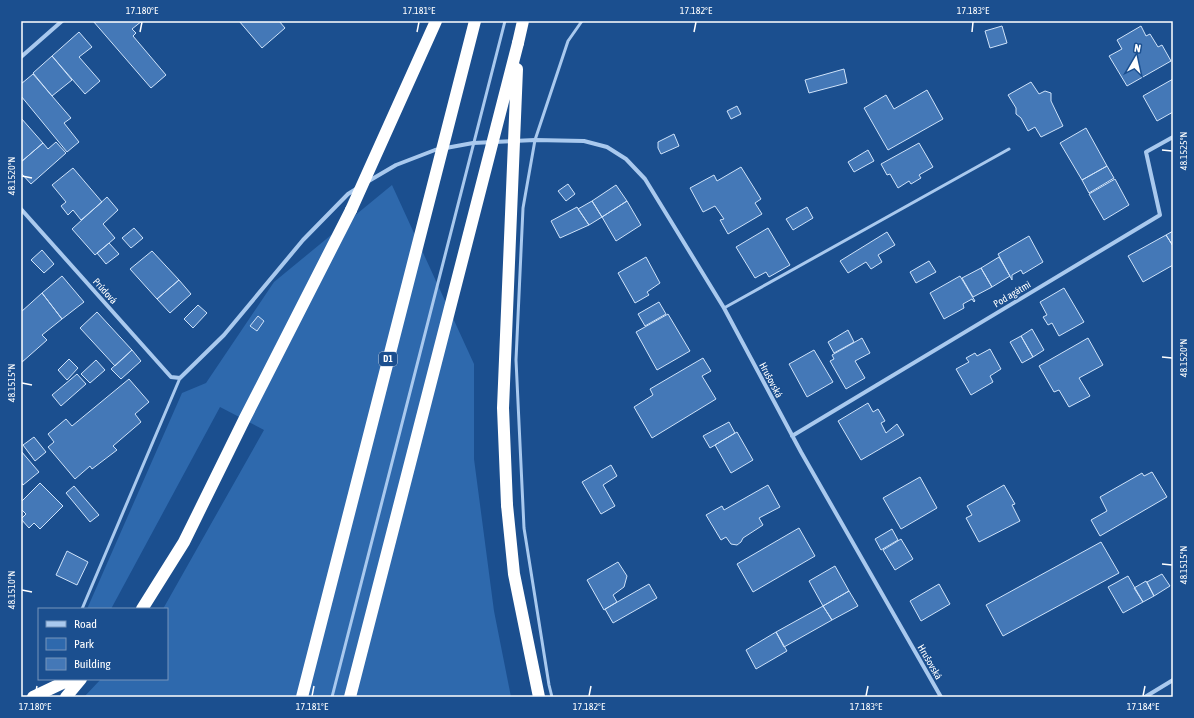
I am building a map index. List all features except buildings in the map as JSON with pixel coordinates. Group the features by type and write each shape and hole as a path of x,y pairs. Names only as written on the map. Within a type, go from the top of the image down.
{"highway":[{"path":"143,608 184,542 245,418 351,210 436,21"},
{"name":"D1","path":"302,697 475,21"},
{"path":"350,697 523,21"},
{"path":"518,43 503,408 507,505 514,574 539,697"},
{"path":"33,697 69,680"},
{"path":"66,697 80,680"}],"street":[{"path":"21,57 62,21"},
{"name":"Pod agátmi","path":"792,436 1160,215 1146,152 1173,137"},
{"name":"Hrušovská","path":"180,378 224,335 303,240 348,194 396,165 435,150 473,143 535,140 584,141 607,147 626,159 645,179 724,308 792,436 941,697"},
{"name":"Prúdová","path":"21,209 171,376 180,378"},
{"path":"1145,697 1173,680"}],"lane":[{"path":"332,697 505,21"},
{"path":"552,697 547,677 524,528 516,360 523,208 535,140 568,41 582,21"},
{"path":"724,308 1010,149"},
{"path":"82,608 180,378"}],"green space":[{"path":"392,185 474,364 474,459 494,611 511,697 84,697 100,680 168,680 168,608 164,608 264,430 220,407 112,608 87,608 182,393 206,383 274,282"}]}
